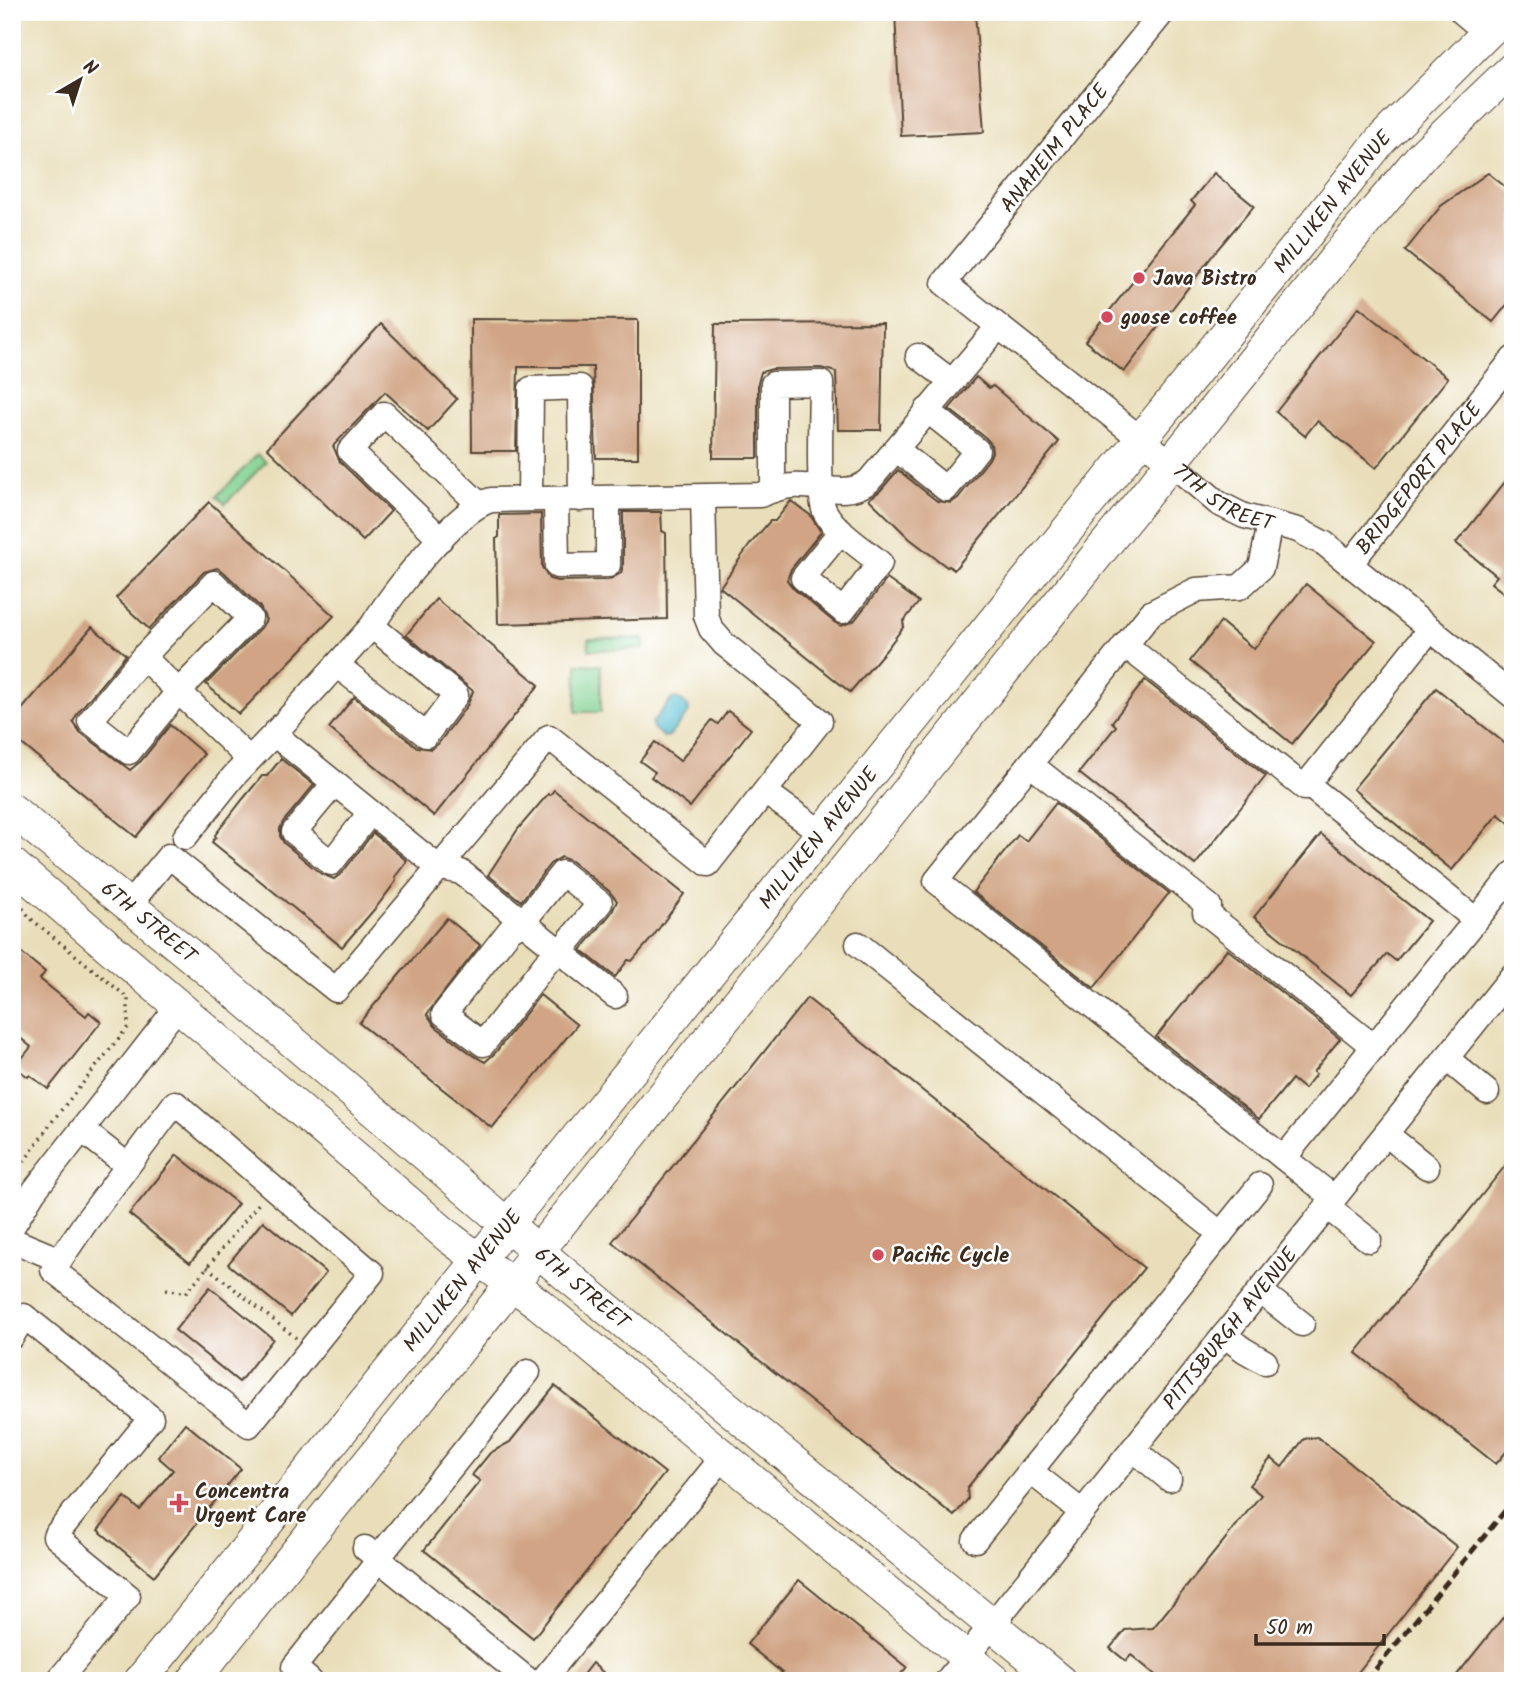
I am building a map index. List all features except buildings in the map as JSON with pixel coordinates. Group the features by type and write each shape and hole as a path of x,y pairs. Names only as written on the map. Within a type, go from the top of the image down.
{"main road":[{"name":"MILLIKEN AVENUE","path":"140,1681 1380,141 1511,12"},
{"name":"MILLIKEN AVENUE","path":"193,1681 1338,255 1424,153 1513,68"},
{"name":"6TH STREET","path":"12,810 230,988 537,1251 1060,1681"},
{"name":"6TH STREET","path":"12,864 450,1238 539,1304 723,1457 956,1669 995,1681"}],"street":[{"name":"ANAHEIM PLACE","path":"944,283 1163,12"},
{"path":"1462,12 1487,33"},
{"name":"7TH STREET","path":"944,283 1218,503 1244,516 1298,530 1325,544 1513,696"},
{"path":"185,837 249,759 338,666 441,539 478,503 491,500 760,495 789,486 842,491 859,489 869,481 998,327"},
{"path":"918,356 951,381"},
{"name":"BRIDGEPORT PLACE","path":"1350,564 1513,359"},
{"path":"773,490 773,384 821,383 821,488 824,511 841,531"},
{"path":"530,499 531,389 580,387 581,499"},
{"path":"895,449 946,489 977,450 927,410"},
{"path":"441,539 349,451 384,414 478,503"},
{"path":"129,905 169,856 336,990 549,737 708,864 820,721 724,644 710,629 704,600 703,497"},
{"path":"555,500 557,566 608,565 608,499"},
{"path":"1270,523 1261,568 1240,587 1195,590 1152,613 936,881 1284,1158 1369,1240"},
{"path":"214,583 250,618 178,692 128,751 90,721 144,657 214,583"},
{"path":"338,666 426,735 456,695 372,626"},
{"path":"1430,629 1307,785 1476,920"},
{"path":"1125,645 1305,788"},
{"path":"144,657 249,759"},
{"path":"274,734 438,867 461,872 615,996"},
{"path":"1030,764 1374,1047"},
{"path":"334,784 294,832 331,863 370,813"},
{"path":"765,792 822,833"},
{"path":"562,873 600,903 560,952 547,962 483,1044 444,1014 510,930 523,922 562,873"},
{"path":"1284,1158 1513,874"},
{"path":"858,944 1221,1234"},
{"name":"PITTSBURGH AVENUE","path":"956,1669 1446,1058 1510,983"},
{"path":"12,1227 20,1195 82,1130 179,1005"},
{"path":"1446,1058 1487,1091"},
{"path":"175,1104 372,1273 249,1425 53,1270 127,1165 175,1104"},
{"path":"82,1130 127,1165"},
{"path":"1385,1134 1427,1167"},
{"path":"975,1540 1260,1185"},
{"path":"12,1240 60,1260"},
{"path":"1260,1291 1302,1324"},
{"path":"12,1336 24,1316 151,1418 55,1536 128,1596 58,1681"},
{"path":"1224,1335 1265,1362"},
{"path":"310,1681 294,1667 372,1554 386,1548 528,1372"},
{"path":"1133,1449 1169,1479"},
{"path":"542,1681 723,1457"},
{"path":"1030,1471 1082,1512"},
{"path":"372,1554 529,1681"}],"path":[{"path":"12,1179 54,1119 128,1027 128,998 30,918 17,900"},
{"path":"12,1053 20,1059 12,1069"},
{"path":"166,1289 186,1293 272,1187"},
{"path":"207,1267 310,1349"}],"green space":[{"path":"258,454 266,462 225,504 217,496"},
{"path":"644,638 644,649 589,650 588,639"},
{"path":"577,664 601,665 601,712 576,712"}],"water":[{"path":"677,698 688,706 689,712 669,736 663,737 653,728 652,723 672,699"}],"railway":[{"path":"1366,1681 1513,1501"}],"place":[{"name":"Java Bistro","path":"1139,278"},
{"name":"goose coffee","path":"1107,317"},
{"name":"Pacific Cycle","path":"878,1255"},
{"name":"Concentra Urgent Care","path":"179,1503"}]}
